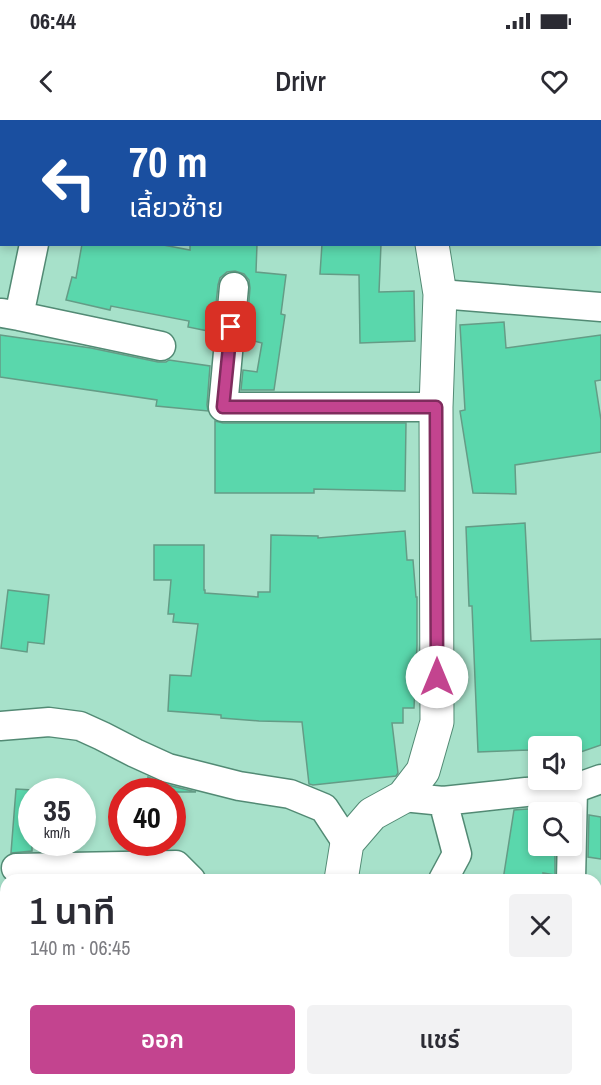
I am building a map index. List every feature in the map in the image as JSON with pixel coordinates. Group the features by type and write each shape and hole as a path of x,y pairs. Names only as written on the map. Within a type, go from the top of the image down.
{"street":[{"path":"33,246 10,314 161,346"},
{"path":"342,874 347,843 372,814 403,797 423,771 437,722 436,407 440,294 432,246"},
{"path":"234,287 223,407 436,407"},
{"path":"440,294 601,307"},
{"path":"0,726 49,722 80,726 168,768 239,786 290,794 324,808 347,843"},
{"path":"582,786 601,779"},
{"path":"403,797 443,801 557,790"},
{"path":"571,874 573,790"},
{"path":"443,801 458,854 446,874"},
{"path":"16,868 176,865 185,874"}],"building":[{"path":"82,246 169,246 190,250 190,246 257,246 256,272 286,275 281,314 285,315 274,390 241,390 243,370 257,372 262,343 246,339 250,288 249,280 244,274 235,271 227,272 220,278 213,332 188,327 189,321 111,306 110,310 66,300 72,277 76,278"},
{"path":"322,246 381,246 379,292 414,291 415,341 360,343 359,275 320,274"},
{"path":"504,322 506,348 601,335 601,380 595,381 601,420 601,452 515,465 516,494 473,493 460,411 465,410 460,325"},
{"path":"0,335 91,348 158,362 169,360 210,366 208,411 156,406 157,400 0,377"},
{"path":"215,421 223,423 406,423 405,491 314,489 314,493 215,493"},
{"path":"525,523 531,641 601,639 601,745 582,752 582,736 528,736 528,750 478,752 466,527"},
{"path":"405,531 407,560 413,560 417,597 417,645 414,708 403,708 403,723 392,723 398,773 396,776 309,784 302,722 221,718 221,715 168,711 170,675 191,676 198,624 173,622 174,614 168,614 171,580 154,580 154,545 204,545 205,593 258,597 258,592 270,592 271,535 318,536 318,538"},
{"path":"8,590 49,595 44,644 28,642 27,652 1,648"},
{"path":"16,789 18,789 18,852 11,853"},
{"path":"528,809 528,856 555,856 555,874 504,874 514,810"},
{"path":"589,815 601,817 601,859 588,857"}],"route":[{"path":"231,327 223,407 436,407 437,677"}]}
